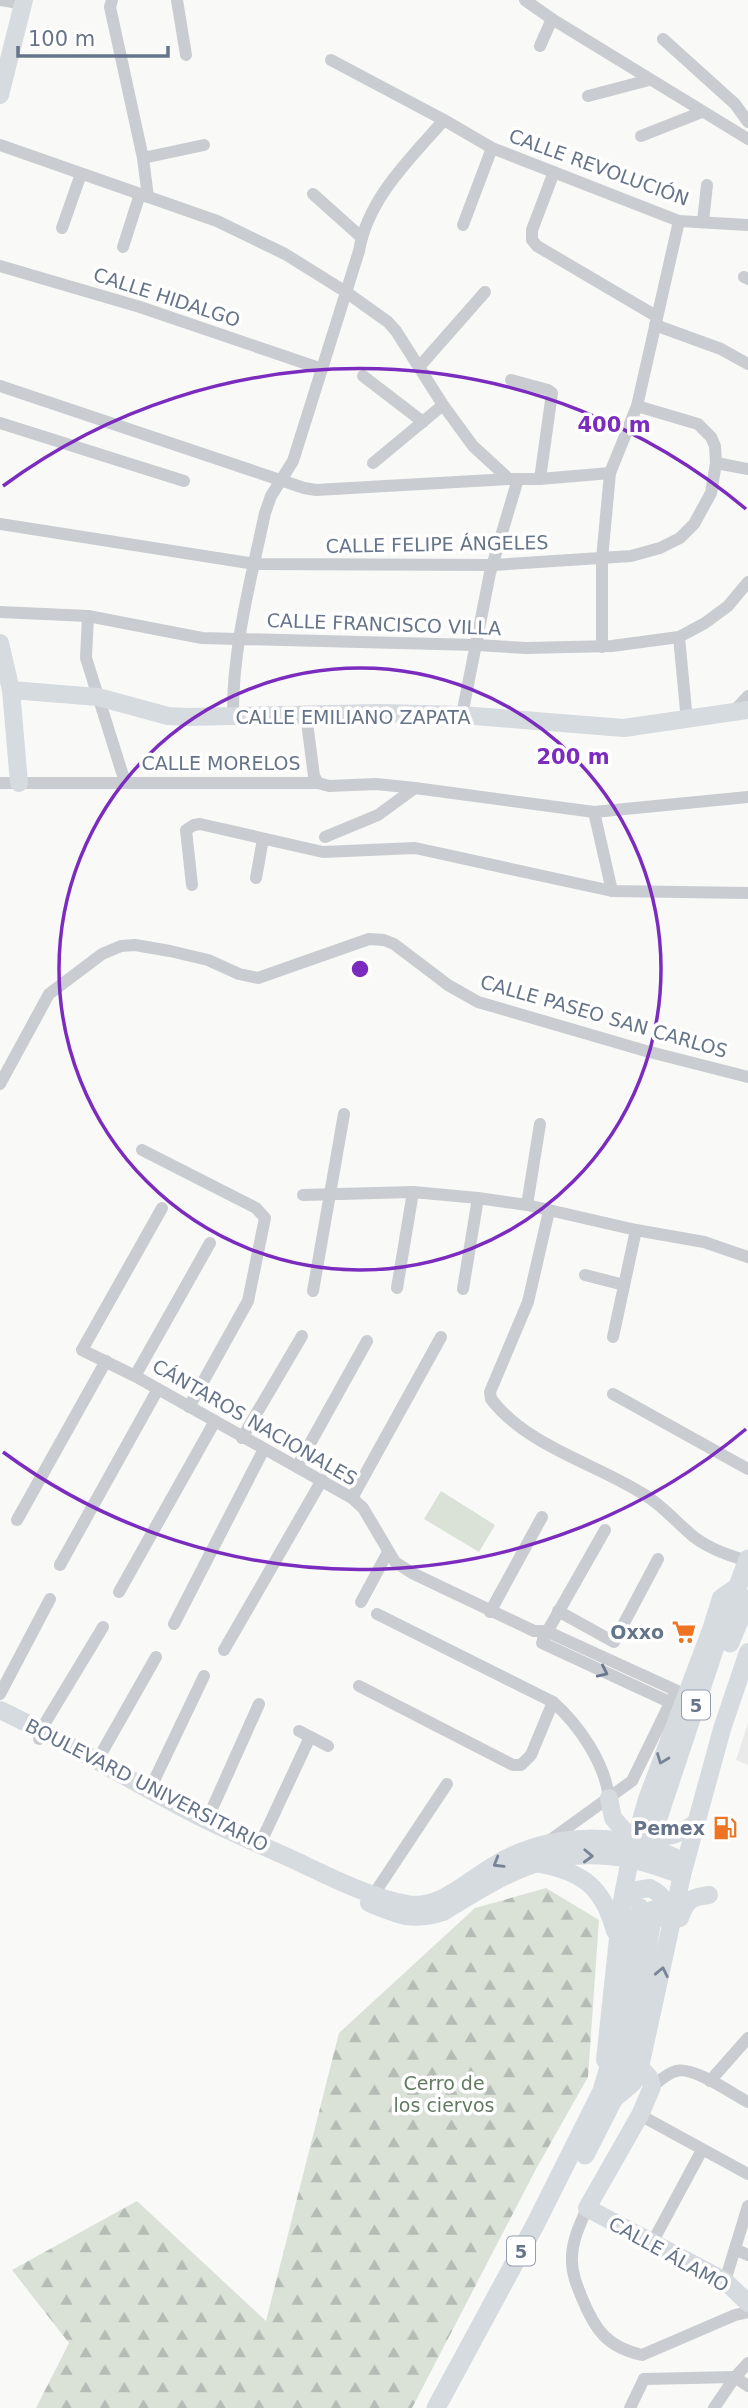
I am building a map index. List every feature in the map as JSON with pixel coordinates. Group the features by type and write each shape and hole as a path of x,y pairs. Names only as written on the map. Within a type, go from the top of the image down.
{"main road":[{"name":"5","path":"676,1825 693,1738 742,1593 747,1560"},
{"name":"5","path":"447,2408 546,2230 607,2096 621,2026 639,1906"},
{"name":"5","path":"436,2408 607,2096"}],"street":[{"path":"0,95 24,2 1,0"},
{"path":"111,0 110,6 142,158 144,196 123,247"},
{"path":"177,0 186,55"},
{"path":"526,0 649,80 748,139"},
{"path":"540,46 552,19"},
{"path":"663,39 735,104 748,122"},
{"name":"CALLE REVOLUCIÓN","path":"331,60 492,148 679,221 748,225"},
{"path":"588,96 649,80"},
{"path":"641,136 702,112"},
{"path":"233,717 233,691 240,640 265,513 271,496 293,461 361,237 378,201 401,169 444,120"},
{"path":"0,145 217,221 285,254 346,292 388,321 397,331 443,405 473,446 514,479"},
{"path":"142,158 204,145"},
{"path":"463,225 492,148"},
{"path":"554,172 532,230 532,240 537,246 655,321 721,349 748,364"},
{"path":"62,229 81,174"},
{"path":"703,221 707,185"},
{"path":"313,194 361,237"},
{"path":"602,647 601,559 610,473 637,406 679,221"},
{"name":"CALLE HIDALGO","path":"0,266 140,307 322,369"},
{"path":"419,367 485,292"},
{"path":"363,376 423,422"},
{"path":"511,380 552,393 540,479"},
{"path":"0,386 281,481 316,490 610,473"},
{"path":"373,463 443,405"},
{"path":"637,406 698,424 711,437 715,446 716,463 748,469"},
{"path":"0,423 184,481"},
{"name":"CALLE FELIPE ÁNGELES","path":"0,524 255,564 493,565 601,559 631,556 660,548 680,537 694,524 703,510 711,493 716,463"},
{"path":"462,715 514,479"},
{"name":"CALLE FRANCISCO VILLA","path":"0,612 88,616 202,638 526,648 602,647 679,637 728,606 748,582"},
{"path":"88,616 86,658 125,782"},
{"path":"679,637 687,721"},
{"path":"0,643 19,783"},
{"name":"CALLE EMILIANO ZAPATA","path":"5,690 98,697 168,716 462,715 624,729 740,712"},
{"path":"740,712 748,696"},
{"path":"306,715 314,776 318,783"},
{"name":"CALLE MORELOS","path":"0,783 376,785 594,812 748,797"},
{"path":"326,838 378,815 415,788"},
{"path":"594,812 612,891"},
{"path":"192,885 186,836 189,827 200,824 323,852 415,848 612,891 748,893"},
{"path":"256,878 263,839"},
{"name":"CALLE PASEO SAN CARLOS","path":"0,1084 49,994 102,954 121,946 135,944 183,954 258,978 369,939 394,944 448,985 478,1002 646,1051 748,1077"},
{"path":"313,1291 344,1114"},
{"path":"527,1205 540,1124"},
{"path":"142,1150 256,1208 265,1218 248,1301 189,1407"},
{"path":"397,1288 412,1192"},
{"path":"303,1195 412,1192 478,1198 527,1205 636,1230 704,1242 748,1257"},
{"path":"463,1289 478,1198"},
{"name":"CÁNTAROS NACIONALES","path":"162,1208 82,1350 215,1420 242,1438 352,1499 363,1508 395,1562 412,1573 679,1699"},
{"path":"549,1211 528,1302 490,1392 491,1399 509,1417 559,1450 646,1495 694,1537 718,1552 747,1560"},
{"path":"613,1338 636,1230"},
{"path":"135,1376 210,1243"},
{"path":"585,1275 624,1285"},
{"path":"242,1438 302,1336"},
{"path":"352,1499 441,1337"},
{"path":"297,1467 367,1341"},
{"path":"17,1520 106,1361"},
{"path":"60,1565 158,1389"},
{"path":"613,1394 748,1469"},
{"path":"119,1592 215,1420"},
{"path":"174,1624 264,1449"},
{"path":"224,1650 322,1480"},
{"path":"490,1612 542,1517"},
{"path":"541,1635 605,1530"},
{"path":"361,1602 388,1552"},
{"path":"558,1611 614,1642 658,1559"},
{"path":"617,1939 639,1906 633,1851 679,1699 721,1598 742,1593"},
{"path":"0,1695 50,1599"},
{"path":"377,1614 553,1702 575,1724 592,1753 607,1782 613,1818 633,1851"},
{"path":"667,1853 679,1843 676,1825 748,1623"},
{"path":"41,1734 103,1627"},
{"path":"647,1799 645,1815 650,1830 664,1837 676,1825 722,1729 748,1652"},
{"path":"97,1761 156,1657"},
{"path":"150,1789 204,1676"},
{"path":"359,1686 513,1765 521,1765 531,1755 553,1702"},
{"path":"545,1844 609,1798 637,1774 679,1699"},
{"path":"207,1820 259,1704"},
{"name":"BOULEVARD UNIVERSITARIO","path":"0,1710 202,1830 338,1891 405,1917 426,1917 443,1912 502,1877 533,1863 556,1857 633,1851 667,1853 684,1869"},
{"name":"BOULEVARD UNIVERSITARIO","path":"0,1720 41,1734 207,1820 260,1844 374,1894 407,1904 436,1902 517,1852 545,1844 584,1839 633,1851 684,1869"},
{"path":"260,1844 305,1734 328,1746"},
{"path":"374,1894 447,1784"},
{"path":"607,2096 633,2083 640,2067 684,1869 676,1825"},
{"path":"533,1863 568,1871 583,1878 598,1891 609,1911 617,1939 607,2096"},
{"path":"639,1906 631,1893 645,1887 662,1895 667,1906 668,1939"},
{"path":"668,1939 687,1901 692,1897 709,1895"},
{"path":"710,2081 748,2038"},
{"path":"640,2067 649,2077 652,2087"},
{"path":"748,2102 690,2071 677,2071 652,2087 640,2115 587,2208 575,2237 572,2260 576,2284 592,2322 609,2341 627,2351 642,2355 735,2315 748,2312"},
{"path":"640,2115 748,2174"},
{"path":"652,2243 702,2150"},
{"path":"726,2281 748,2206"},
{"name":"CALLE ÁLAMO","path":"587,2208 726,2281 748,2304"},
{"path":"735,2249 748,2255"},
{"path":"630,2408 644,2379 642,2355"},
{"path":"714,2408 734,2377 748,2364"},
{"path":"644,2379 734,2377 748,2386"}],"shaded area":[{"path":"748,1723 748,1765 736,1760"}],"green space":[{"path":"441,1491 495,1525 479,1552 424,1519"},
{"name":"Cerro de los ciervos","path":"546,1888 599,1920 588,2077 536,2169 412,2408 36,2408 69,2343 12,2270 137,2201 266,2321 339,2033 475,1908"}],"place":[{"name":"Oxxo","path":"684,1632"},
{"name":"Pemex","path":"725,1828"}]}
